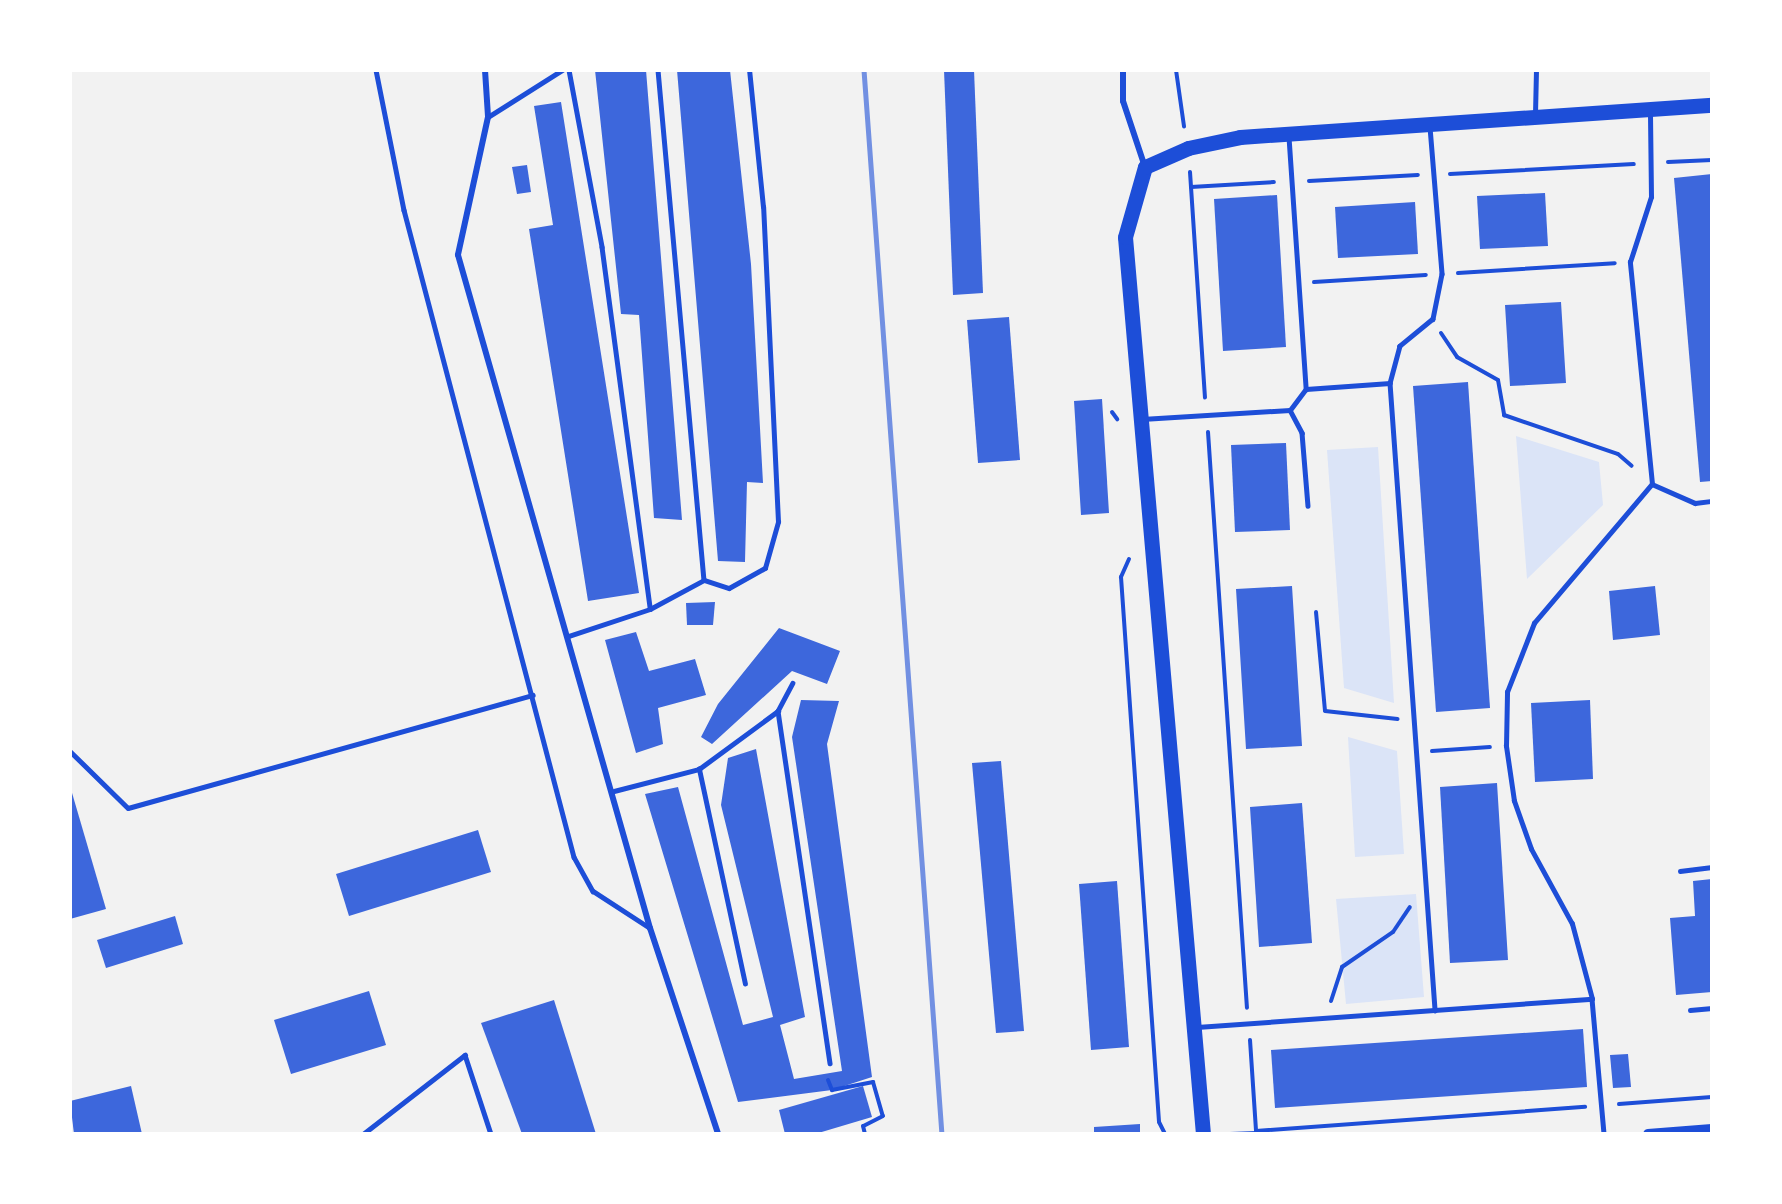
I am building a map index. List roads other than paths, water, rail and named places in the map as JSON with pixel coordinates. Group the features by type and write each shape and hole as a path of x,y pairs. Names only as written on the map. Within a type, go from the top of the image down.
{"main road":[{"path":"1203,1134 1125,237 1145,167 1188,148 1240,136 1535,120 1712,105"}],"street":[{"path":"485,70 488,117 458,255 614,791 650,928 718,1134"},
{"path":"1122,70 1124,101 1145,167"},
{"path":"1648,1134 1712,1129"}],"lane":[{"path":"376,70 404,210 574,857 593,891 650,928"},
{"path":"488,117 562,70"},
{"path":"569,70 602,247 650,609"},
{"path":"658,70 704,580"},
{"path":"569,636 650,609 704,580 729,588 765,568 778,522 763,207 749,70"},
{"path":"1535,120 1536,70"},
{"path":"1604,1134 1592,999 1572,924 1531,849 1514,801 1506,746 1507,692 1534,623 1652,484 1630,262 1651,198 1650,110"},
{"path":"1430,126 1442,274 1432,319 1400,346 1390,383 1435,1010"},
{"path":"1141,419 1290,410 1306,389 1288,134"},
{"path":"1306,389 1390,383"},
{"path":"1290,410 1302,433 1308,506"},
{"path":"1652,484 1695,503 1712,501"},
{"path":"614,791 699,769 778,711 793,683"},
{"path":"70,751 128,808 532,695"},
{"path":"778,711 830,1063"},
{"path":"699,769 745,984"},
{"path":"1680,871 1712,867"},
{"path":"1194,1027 1592,999"},
{"path":"1690,1010 1712,1008"},
{"path":"363,1134 465,1054 491,1134"}],"railway":[{"path":"864,70 942,1134"}]}
